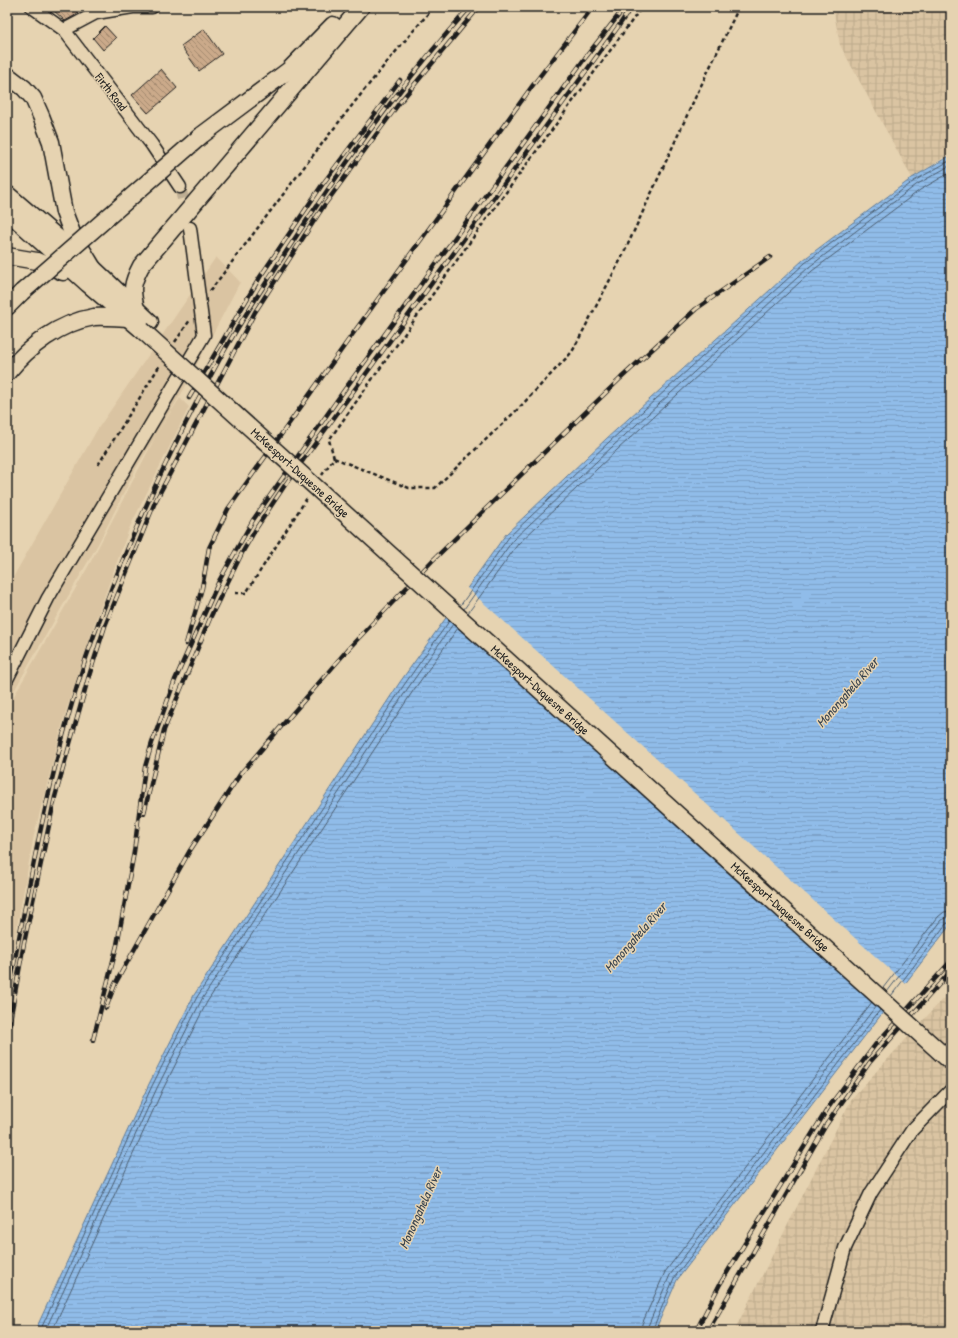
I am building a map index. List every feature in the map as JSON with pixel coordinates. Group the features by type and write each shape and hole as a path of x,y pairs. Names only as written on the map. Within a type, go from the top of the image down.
{"main road":[{"path":"7,307 22,292 202,136 289,70 351,7"},
{"path":"132,314 133,281 141,266 361,7"},
{"path":"7,75 24,88 33,98 41,116 51,142 64,212 72,234 93,268 132,314"},
{"path":"7,194 93,268"},
{"path":"7,211 88,284 132,314"},
{"path":"7,256 37,261 88,284"},
{"path":"7,373 18,359 49,335 72,322 96,317 132,314"},
{"name":"McKeesport-Duquesne Bridge","path":"132,314 951,1047"},
{"name":"McKeesport-Duquesne Bridge","path":"146,326 951,1062"}],"street":[{"name":"Firth Road","path":"32,7 64,30 152,145 180,187"},
{"path":"64,30 96,13 133,7 152,7"},
{"path":"7,679 48,598 204,334 190,228"},
{"path":"822,1331 845,1248 871,1193 912,1130 951,1090"}],"path":[{"path":"174,344 200,304 327,136 405,40 434,7"},
{"path":"322,477 334,458 329,440 642,7"},
{"path":"334,458 409,488 435,488 519,408 572,352 623,254 739,7"},
{"path":"98,465 147,383 161,364"},
{"path":"235,593 246,593 309,495"}],"shaded area":[{"path":"833,7 951,7 951,153 912,178 840,45"},
{"path":"216,257 240,282 183,391 156,435 180,398 189,407 129,529 96,619 65,714 34,835 7,980 7,708 89,565 156,436 137,467 98,544 7,703 7,588 97,430"},
{"path":"951,990 951,1331 734,1331 852,1098"}],"water":[{"name":"Monongahela River","path":"951,155 951,924 677,1280 655,1331 35,1331 149,1084 194,995 400,682 506,534 606,439 803,260 912,178"}],"pier":[{"path":"466,587 907,985 886,1012 445,616"}],"building":[{"path":"50,7 84,7 74,16 65,21"},
{"path":"105,26 116,38 103,50 93,38"},
{"path":"204,29 222,54 199,71 181,46"},
{"path":"161,69 177,88 148,113 132,95"}],"tunnel":[{"path":"180,187 188,219"}],"railway":[{"path":"7,1001 41,828 61,743 73,700 86,658 115,579 165,464 223,353 307,220 385,110 426,58 470,7"},
{"path":"7,1037 24,943 55,797 88,679 105,626 155,502 255,312 323,207 400,102 479,7"},
{"path":"186,644 202,588 209,548 228,509 533,85 593,7"},
{"path":"93,1040 117,945 134,852 145,767 152,743 175,680 219,581 253,520 345,389 585,58 625,7"},
{"path":"144,813 164,730 211,616 242,553 257,527 285,485 628,12"},
{"path":"189,398 260,277 322,185 400,80"},
{"path":"106,1008 115,984 189,852 241,773 350,647 432,561 621,378 696,309 770,257"},
{"path":"696,1331 720,1284 828,1108 875,1045 951,961"},
{"path":"708,1331 826,1125 870,1062 951,971"}]}
